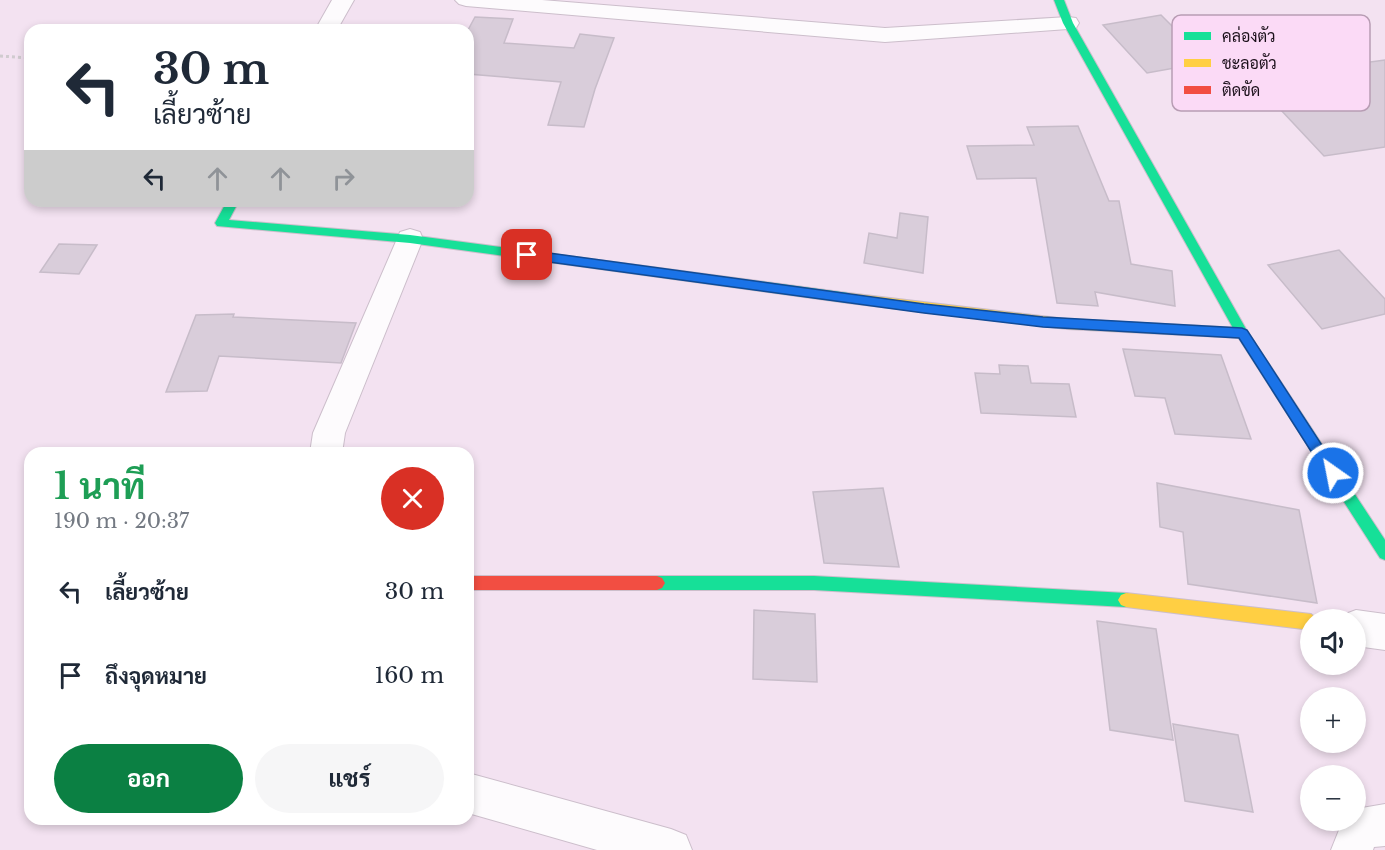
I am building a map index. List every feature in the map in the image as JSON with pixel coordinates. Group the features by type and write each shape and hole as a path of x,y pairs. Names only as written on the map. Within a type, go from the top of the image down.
{"street":[{"path":"329,24 343,0"},
{"path":"466,0 885,35 1068,23"},
{"path":"1059,0 1068,23 1242,333 1385,553"},
{"path":"230,207 221,223 410,239 936,310 1067,324 1242,333"},
{"path":"327,447 329,434 410,239"},
{"path":"474,583 814,583 1146,601 1300,621"},
{"path":"1366,629 1385,632"},
{"path":"474,795 671,850"},
{"path":"1352,850 1361,828 1385,825"}],"path":[{"path":"0,57 24,58"}],"building":[{"path":"1161,15 1172,26 1172,68 1147,73 1103,25"},
{"path":"475,17 513,19 504,43 574,48 580,34 614,38 584,127 548,125 561,82 474,75 474,24 471,24"},
{"path":"1385,60 1385,147 1324,156 1282,111 1370,111 1370,62"},
{"path":"1078,126 1109,201 1119,201 1131,264 1172,271 1175,306 1095,292 1098,306 1057,303 1036,178 977,179 967,146 1034,145 1027,127"},
{"path":"900,213 928,217 923,273 864,263 869,233 897,238"},
{"path":"59,244 97,245 79,274 40,272"},
{"path":"1339,250 1385,299 1385,314 1322,329 1268,265"},
{"path":"234,314 233,317 356,323 341,363 219,356 207,391 166,392 196,315"},
{"path":"1123,349 1221,355 1251,439 1175,434 1165,398 1135,396"},
{"path":"999,365 1028,366 1031,383 1069,384 1076,417 981,413 975,373 1000,374"},
{"path":"1157,483 1299,510 1317,603 1188,584 1183,532 1160,527"},
{"path":"883,488 899,567 824,563 813,492"},
{"path":"754,610 815,614 817,682 753,679"},
{"path":"1097,621 1156,629 1173,740 1110,730"},
{"path":"1173,724 1238,735 1253,812 1185,801"}],"traffic: fast":[{"path":"1059,0 1068,23 1242,333 1385,553"},
{"path":"230,207 221,223 410,239 848,298"},
{"path":"657,583 814,583 1126,600"}],"traffic: slow":[{"path":"848,298 1067,324 1242,333"},
{"path":"1126,600 1300,621"}],"traffic: jam":[{"path":"474,583 657,583"}],"route":[{"path":"527,255 1043,322 1242,333 1333,473"}]}
